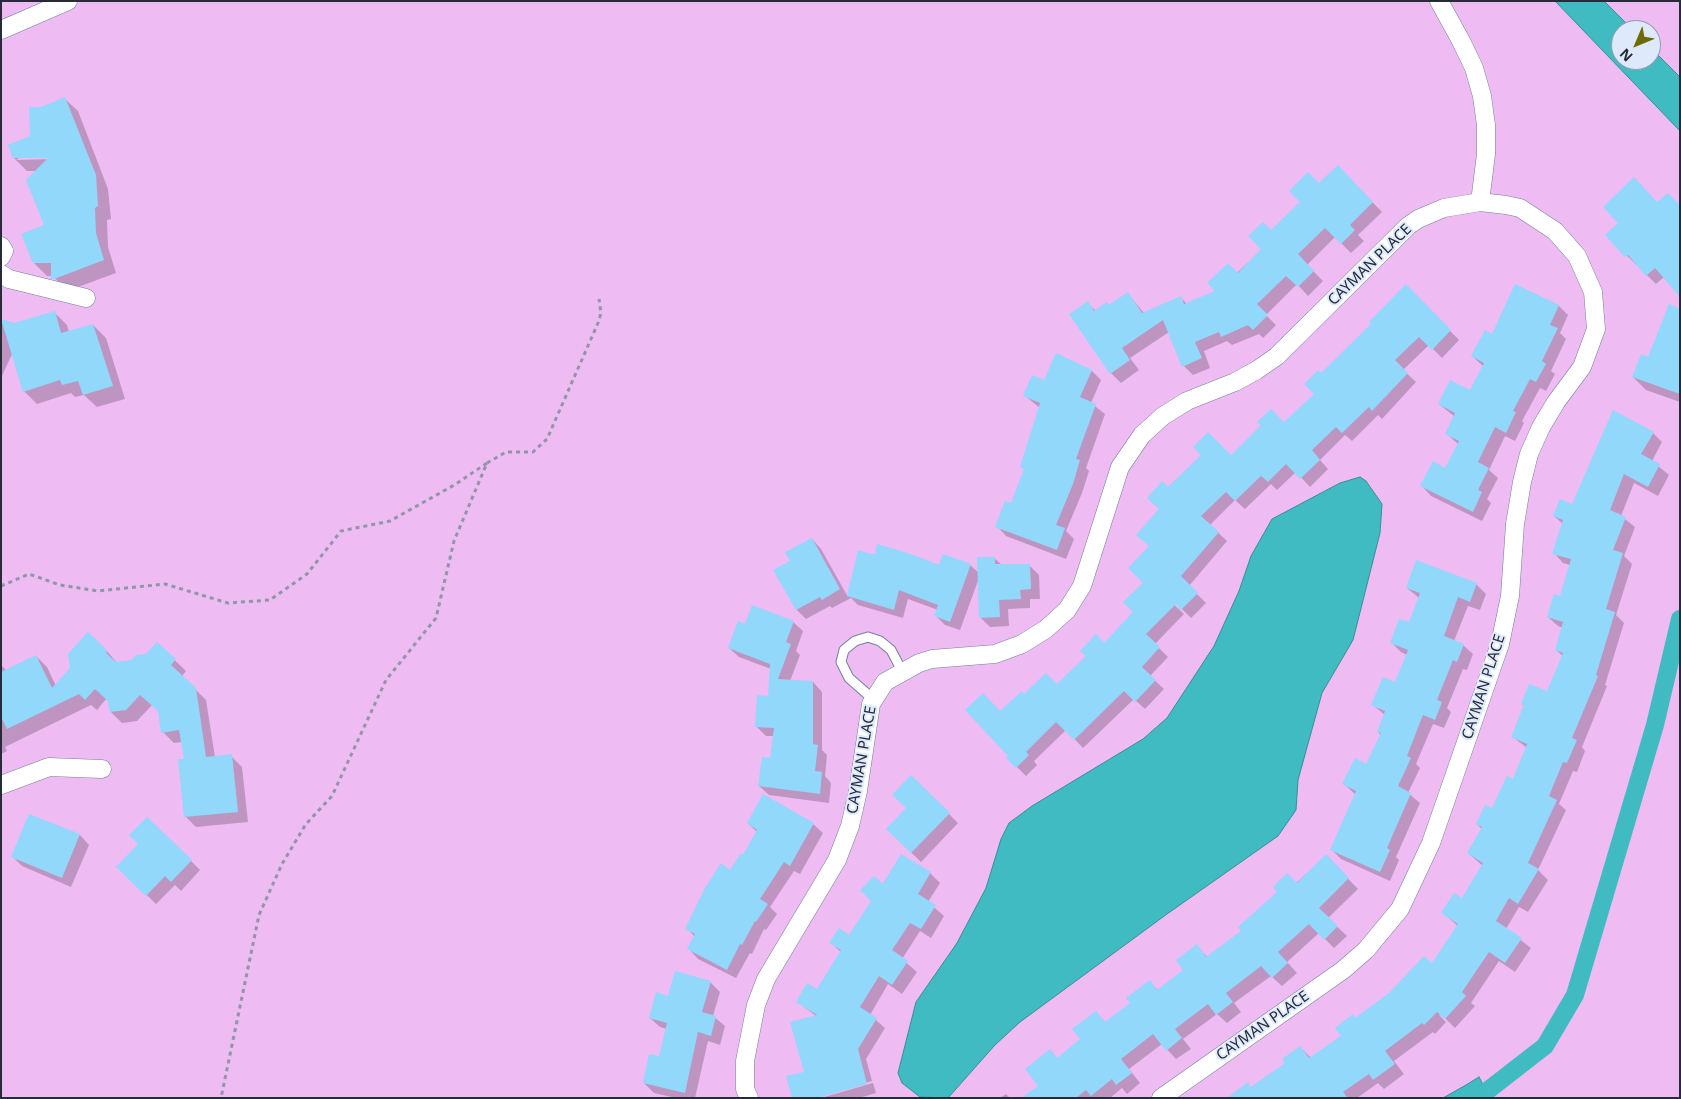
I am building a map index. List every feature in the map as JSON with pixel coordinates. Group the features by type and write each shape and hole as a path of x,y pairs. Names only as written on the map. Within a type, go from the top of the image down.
{"street":[{"path":"1,30 68,1"},
{"path":"1439,1 1466,50 1482,96 1486,125 1486,154 1480,202"},
{"name":"CAYMAN PLACE","path":"745,1095 744,1061 752,1018 766,979 837,860 850,826 858,791 873,699 885,682 902,670 932,659 995,654 1022,644 1046,629 1066,610 1082,586 1120,467 1142,435 1163,416 1187,401 1235,382 1277,356 1408,226 1444,208 1480,202 1506,204 1520,208 1544,222 1565,241 1577,256 1589,280 1596,304 1596,329 1582,367 1556,402 1541,427 1529,454 1515,524 1510,596 1500,644 1431,843 1400,909 1366,950 1343,970 1161,1098"},
{"path":"1,246 4,251 1,257"},
{"path":"1,274 9,279 86,298"},
{"path":"1,785 49,767 102,770"}],"lane":[{"path":"873,699 850,678 841,662 844,650 855,641 868,637 880,641 891,650 902,670"}],"path":[{"path":"1,586 29,574 60,585 98,591 164,584 228,603 270,600 307,574 341,531 390,521 456,484 506,452 533,452 547,439 598,323 601,312 599,299"},
{"path":"221,1098 260,915 282,864 306,824 332,796 386,680 436,618 454,541 487,463"}],"shaded area":[{"path":"1,1 1680,1 1680,1098 1,1098"},
{"path":"1555,1 1604,1 1623,20 1611,20 1611,59"},
{"path":"1661,58 1680,77 1680,131 1621,70 1661,70"},
{"path":"1360,477 1366,481 1382,504 1380,533 1353,640 1322,693 1298,780 1296,810 1278,836 1167,914 1020,1022 995,1045 948,1098 920,1097 902,1083 898,1073 916,1002 957,943 986,888 1001,839 1009,823 1032,806 1143,739 1167,718 1214,646 1239,591 1251,556 1272,519 1340,483"},
{"path":"1479,1077 1490,1098 1443,1098 1466,1085"}],"building":[{"path":"65,97 96,175 98,206 95,208 96,233 104,260 51,279 51,263 33,263 21,234 44,225 26,180 48,158 13,158 8,145 30,136 29,107 41,107"},
{"path":"1338,165 1373,202 1350,225 1355,230 1341,244 1325,228 1298,254 1314,271 1298,287 1286,276 1257,304 1268,315 1253,330 1248,325 1221,337 1219,332 1195,342 1202,358 1182,367 1163,320 1122,348 1130,360 1110,374 1069,314 1088,301 1094,311 1107,302 1109,305 1128,292 1142,313 1181,296 1184,304 1215,291 1207,283 1228,263 1238,273 1261,249 1248,236 1263,222 1271,230 1300,202 1289,191 1308,172 1319,183"},
{"path":"1634,177 1657,202 1668,193 1680,205 1680,297 1655,268 1646,276 1628,255 1625,257 1605,235 1618,223 1603,207"},
{"path":"1406,284 1451,330 1432,350 1419,337 1395,360 1408,373 1372,411 1369,407 1342,433 1336,427 1312,450 1320,460 1300,479 1286,464 1268,482 1261,476 1235,501 1226,492 1201,516 1219,532 1181,576 1198,593 1181,610 1176,604 1146,634 1160,647 1142,667 1156,680 1135,702 1124,691 1074,740 1056,722 1026,752 1029,755 1016,768 1006,758 1008,756 965,710 983,693 1000,711 1022,691 1024,694 1046,673 1057,684 1086,656 1080,651 1096,634 1104,643 1133,612 1123,602 1143,583 1128,568 1149,546 1136,535 1159,509 1147,498 1162,481 1168,487 1201,455 1193,447 1208,432 1231,455 1261,425 1257,422 1271,409 1284,422 1314,394 1304,384 1318,370 1321,373 1371,324 1369,322"},
{"path":"1515,284 1559,305 1550,325 1558,328 1542,361 1546,364 1536,382 1530,379 1513,411 1516,412 1506,433 1495,427 1478,462 1489,468 1478,490 1482,492 1473,512 1420,486 1433,461 1445,468 1459,441 1445,434 1455,413 1438,404 1450,380 1470,390 1484,363 1471,356 1485,330 1492,334"},
{"path":"1669,304 1680,309 1680,394 1632,377 1641,354 1648,357"},
{"path":"55,311 61,333 93,324 113,386 83,395 78,381 62,385 60,380 23,392 1,319 14,323"},
{"path":"1056,353 1092,370 1080,397 1096,404 1076,459 1080,460 1073,484 1056,525 1065,528 1057,550 995,527 1005,501 1011,503 1024,469 1020,467 1040,403 1023,396 1032,375 1044,380"},
{"path":"1613,410 1654,432 1641,454 1660,464 1648,487 1624,474 1610,510 1626,517 1613,550 1623,553 1606,609 1615,612 1596,675 1598,676 1572,738 1577,740 1567,763 1563,762 1549,796 1557,800 1528,863 1539,869 1518,904 1509,898 1496,921 1522,938 1505,963 1489,952 1462,992 1466,996 1445,1019 1437,1012 1424,1025 1422,1023 1385,1051 1395,1064 1373,1080 1369,1074 1343,1092 1348,1098 1227,1098 1248,1082 1251,1087 1285,1063 1282,1059 1300,1046 1309,1058 1341,1036 1335,1028 1353,1014 1355,1018 1389,993 1424,956 1432,963 1458,924 1441,913 1454,893 1462,898 1483,863 1467,853 1482,827 1476,824 1485,805 1492,808 1507,776 1513,779 1527,744 1511,737 1524,705 1521,704 1529,684 1547,691 1563,653 1555,650 1563,622 1547,617 1554,594 1560,596 1571,559 1552,554 1563,520 1553,516 1560,499 1572,504"},
{"path":"812,538 840,589 822,600 820,597 796,610 773,570 790,561 785,552"},
{"path":"877,544 939,565 943,554 971,564 950,622 934,616 938,605 899,590 894,610 847,596 858,550 875,555"},
{"path":"977,557 995,557 995,564 1030,564 1031,589 1020,590 1021,599 999,600 1000,617 979,618"},
{"path":"1416,560 1477,583 1470,602 1458,597 1444,636 1464,644 1457,662 1453,660 1437,700 1442,702 1435,720 1423,715 1407,756 1411,758 1398,786 1411,793 1387,848 1390,850 1380,872 1330,850 1356,791 1342,784 1355,758 1366,764 1381,733 1377,732 1385,711 1371,705 1383,677 1395,682 1408,650 1390,643 1399,619 1409,622 1420,593 1406,588"},
{"path":"752,605 794,621 786,642 791,644 778,679 813,681 813,744 818,745 815,771 822,772 820,794 758,786 762,757 770,758 774,728 755,727 757,695 768,696 770,664 728,648 738,621 745,624"},
{"path":"88,632 106,649 107,654 116,662 132,660 136,655 146,654 157,642 176,659 171,665 196,688 206,757 232,754 238,812 184,817 178,759 184,759 179,730 161,733 158,711 140,695 126,710 110,712 108,701 95,689 85,700 79,694 7,729 1,717 1,672 36,655 52,688 70,668 68,654"},
{"path":"911,775 950,813 911,853 886,829 906,808 892,795"},
{"path":"763,794 814,823 790,866 784,862 760,899 768,904 755,921 742,945 740,944 727,970 687,949 695,934 685,929 705,888 721,863 730,870 741,853 743,855 757,830 747,823"},
{"path":"29,814 80,834 62,878 11,857"},
{"path":"147,817 192,860 171,882 165,876 146,896 116,867 138,844 129,835"},
{"path":"901,854 931,872 918,894 936,905 921,929 910,923 892,950 908,961 892,985 879,976 860,1007 877,1018 858,1049 867,1084 817,1098 792,1098 786,1076 804,1072 790,1022 817,1015 796,1002 807,983 817,989 841,950 829,943 839,928 849,935 871,901 860,890 874,876 883,884"},
{"path":"1326,854 1349,878 1319,908 1338,926 1324,940 1309,924 1278,952 1288,963 1272,978 1261,966 1226,993 1233,1002 1216,1015 1208,1004 1175,1029 1182,1038 1166,1051 1153,1034 1121,1059 1132,1073 1116,1085 1112,1079 1091,1096 1086,1090 1076,1098 1021,1098 1038,1086 1025,1069 1050,1049 1057,1058 1080,1039 1072,1029 1096,1011 1105,1022 1130,1003 1126,998 1150,980 1157,990 1183,970 1176,960 1197,944 1206,957 1241,931 1238,927 1277,892 1273,887 1287,873 1297,883"},
{"path":"675,971 711,981 702,1012 716,1016 711,1036 698,1032 685,1093 643,1083 649,1054 659,1056 667,1023 649,1018 656,992 668,996"}],"waterway":[{"path":"1478,1098 1545,1046 1575,995 1655,725 1680,619"}]}
